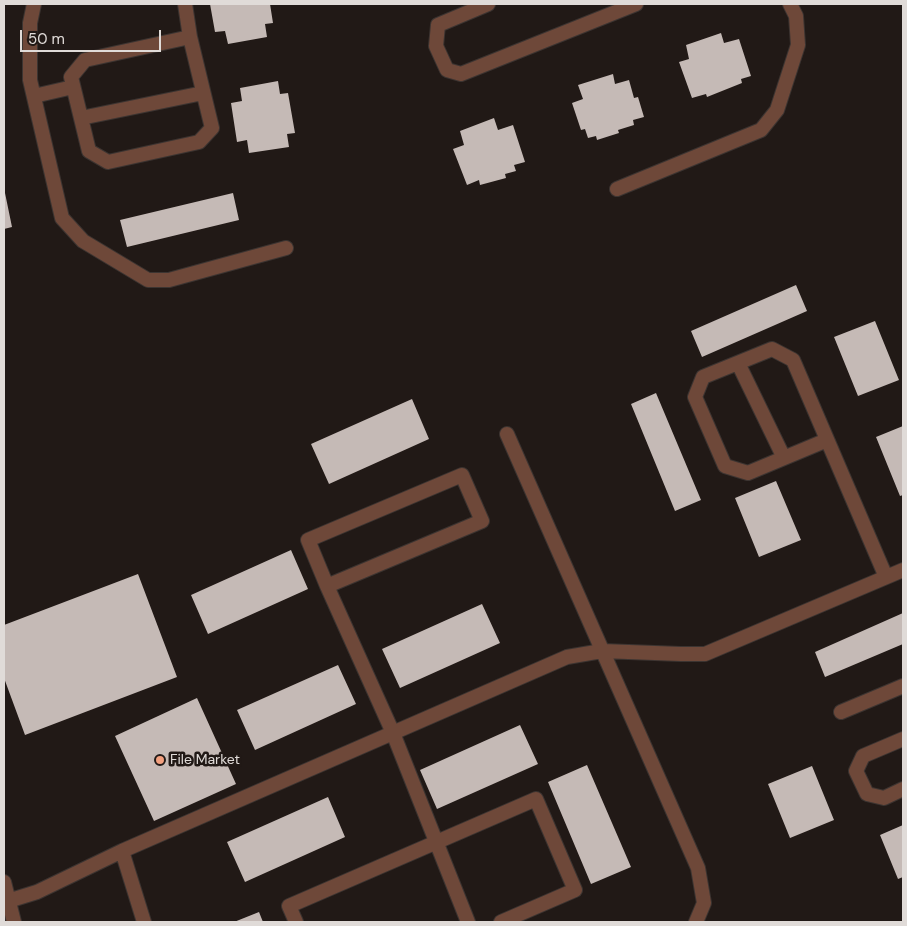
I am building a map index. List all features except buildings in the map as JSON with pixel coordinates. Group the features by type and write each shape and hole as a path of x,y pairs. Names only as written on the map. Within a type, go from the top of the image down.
{"street":[{"path":"34,4 30,24 30,80 62,218 83,241 148,280 169,280 286,248"},
{"path":"186,4 190,37 212,128 199,142 108,162 89,151 71,77 85,60 190,37"},
{"path":"488,4 438,25 436,46 447,70 461,74 636,4"},
{"path":"618,189 761,130 777,110 798,45 796,16 790,4"},
{"path":"34,96 73,87"},
{"path":"81,118 203,92"},
{"path":"827,440 748,473 725,466 695,397 703,377 772,349 793,360 886,577"},
{"path":"738,363 784,458"},
{"path":"506,434 698,868 704,902 696,922"},
{"path":"327,586 482,522 462,475 308,540 327,586 393,733 468,922"},
{"path":"8,901 37,892 122,851 567,657 602,651 705,654 903,570"},
{"path":"841,712 903,686"},
{"path":"903,739 863,756 856,771 867,794 884,798 903,790"},
{"path":"296,922 289,906 536,799 575,890 501,922"},
{"path":"122,851 144,922"},
{"path":"4,882 14,922"}],"place":[{"name":"File Market","path":"160,760"}]}
